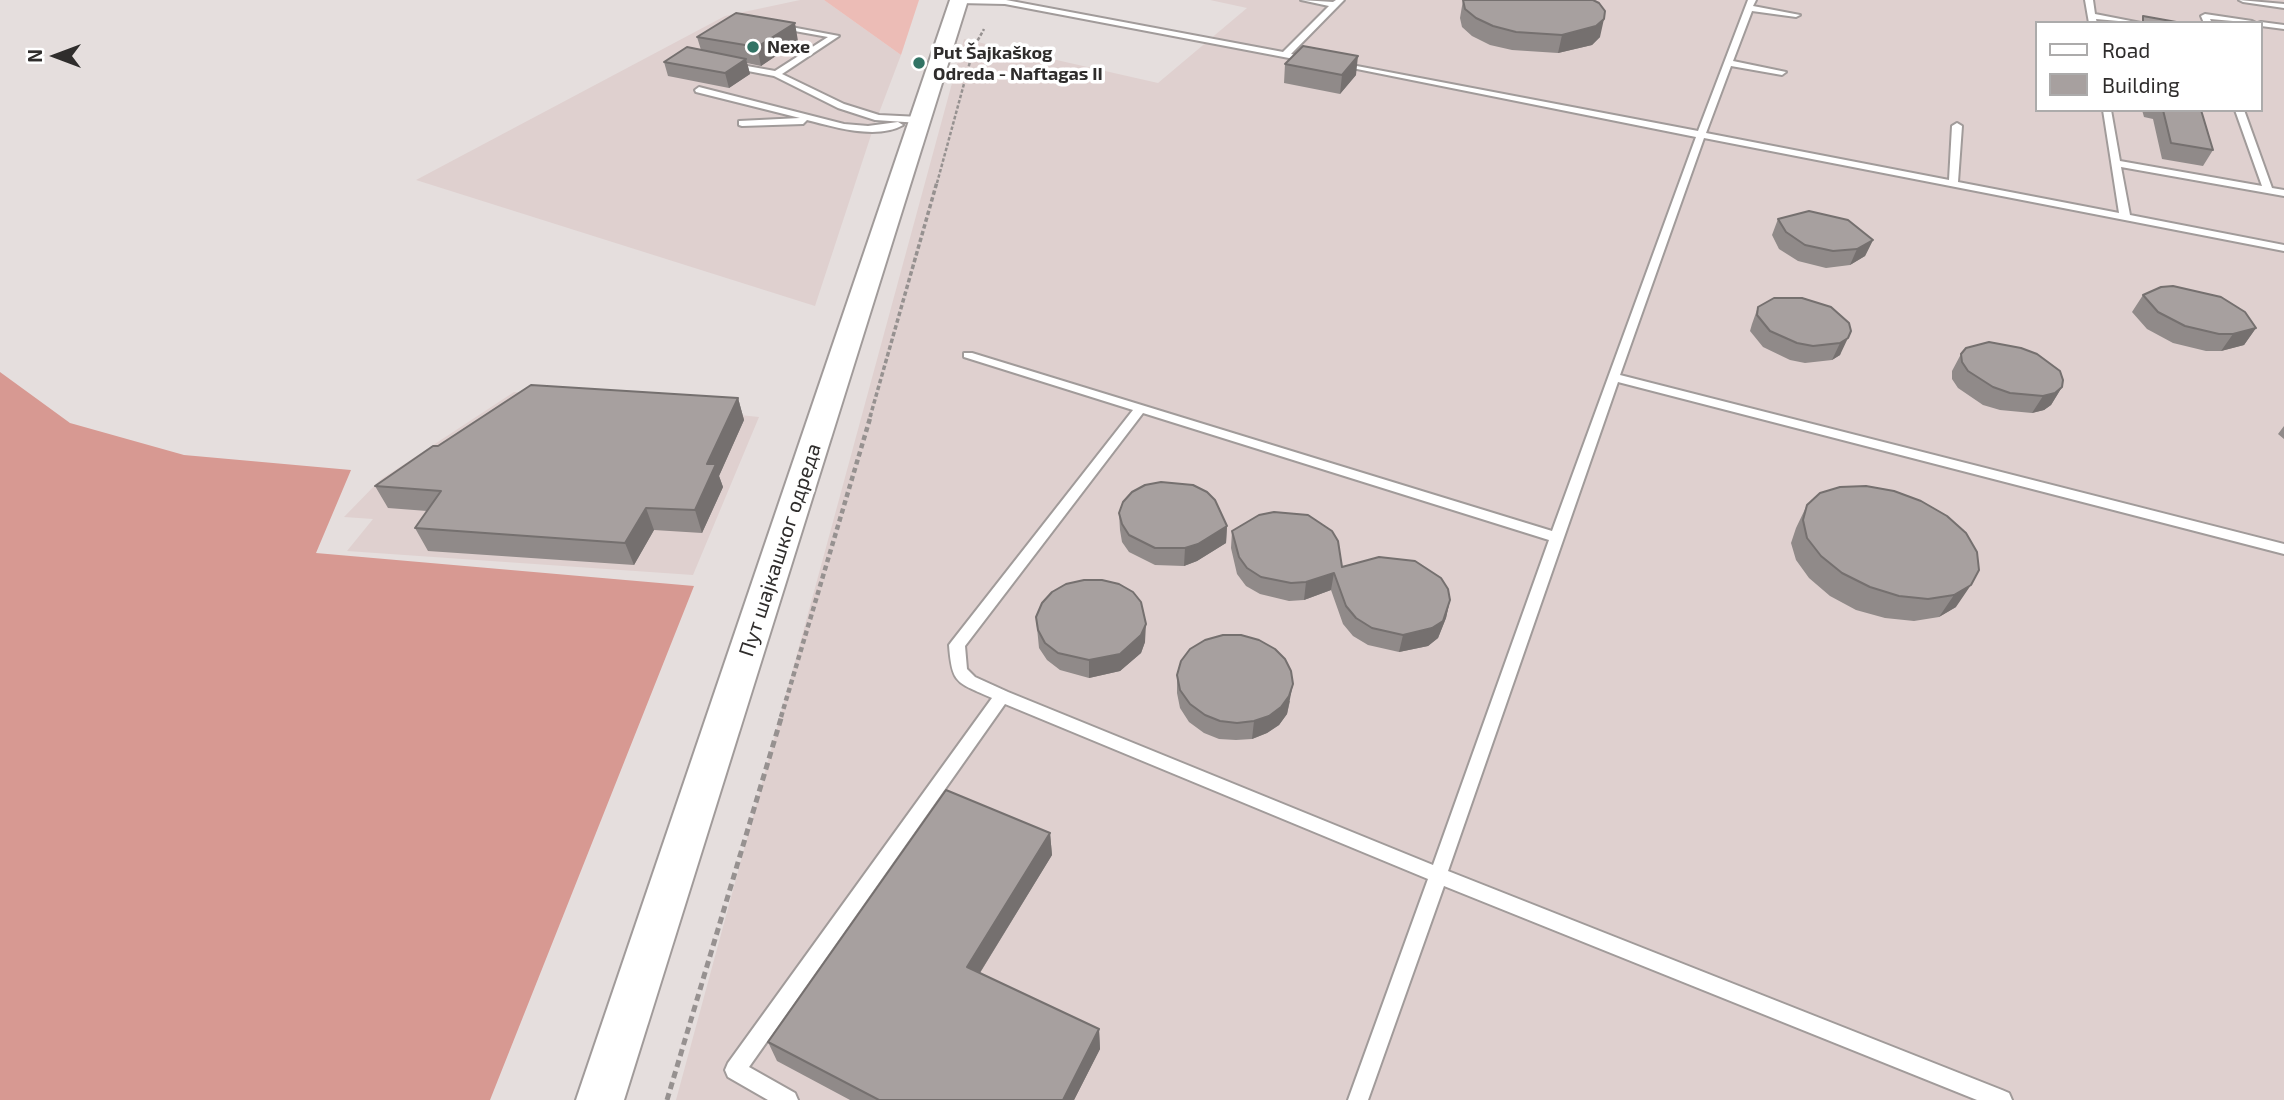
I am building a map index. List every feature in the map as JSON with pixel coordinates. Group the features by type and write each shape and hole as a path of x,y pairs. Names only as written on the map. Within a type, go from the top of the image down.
{"street":[{"name":"Пут шајкашког одреда","path":"600,1100 959,1"}],"lane":[{"path":"1305,0 1337,3"},
{"path":"2089,0 2092,19 2114,21"},
{"path":"2243,0 2284,6"},
{"path":"959,1 1004,2 1318,61"},
{"path":"1285,55 1337,3"},
{"path":"1358,1100 1440,876 1556,537 1699,136 1750,4 1796,15"},
{"path":"2207,21 2205,16 2239,21"},
{"path":"769,24 835,36 776,74"},
{"path":"2263,24 2284,27"},
{"path":"1329,63 2284,248"},
{"path":"1728,63 1782,72"},
{"path":"722,64 776,74 841,106 878,118 920,120"},
{"path":"699,90 844,127"},
{"path":"2107,112 2126,218"},
{"path":"2240,112 2268,190"},
{"path":"741,123 802,121 844,127 881,128 920,120"},
{"path":"1954,185 1957,126"},
{"path":"2116,163 2284,193"},
{"path":"968,355 1556,537"},
{"path":"1614,377 2284,549"},
{"path":"1141,408 957,645 959,671 970,681 1440,876 2002,1100"},
{"path":"788,1100 735,1069 938,796 1002,696"}],"path":[{"path":"667,1100 903,307 974,47 984,29"}],"shaded area":[{"path":"800,0 824,0 901,55 874,126 815,306 416,180 725,16"},
{"path":"824,0 919,0 901,55"},
{"path":"1210,0 2284,0 2284,1100 676,1100 964,39 1158,83 1247,8"},
{"path":"0,372 70,423 184,455 351,470 316,553 694,586 490,1100 0,1100"},
{"path":"514,392 759,417 693,575 347,551 373,519 344,517 380,480"}],"building":[{"path":"1463,0 1593,0 1605,11 1604,19 1596,26 1562,35 1516,32 1476,18 1465,9"},
{"path":"736,13 795,23 757,47 697,37"},
{"path":"2143,16 2171,21 2143,21"},
{"path":"1303,46 1358,56 1342,75 1285,64"},
{"path":"687,47 746,59 725,73 664,62"},
{"path":"2163,112 2202,112 2213,150 2171,143"},
{"path":"1809,211 1848,220 1873,240 1857,249 1833,251 1805,245 1786,232 1778,219"},
{"path":"2173,286 2221,297 2245,312 2256,328 2233,334 2219,334 2185,326 2158,312 2143,295 2161,287"},
{"path":"1774,298 1802,298 1831,307 1849,323 1851,331 1848,338 1840,343 1813,346 1797,343 1770,331 1757,315 1758,307"},
{"path":"1989,342 2037,354 2060,371 2062,387 2055,393 2043,396 2010,393 1993,387 1968,371 1962,362 1961,354 1966,348"},
{"path":"531,385 738,398 707,464 716,464 695,510 646,508 625,543 415,528 441,491 375,486"},
{"path":"1161,482 1193,485 1207,492 1215,500 1227,526 1198,544 1185,548 1155,548 1129,535 1119,513 1123,502 1132,492 1145,485"},
{"path":"1866,486 1894,491 1921,501 1947,516 1966,533 1977,552 1979,570 1971,585 1954,595 1928,599 1899,596 1870,587 1842,573 1821,556 1807,538 1803,520 1807,505 1820,493 1840,487"},
{"path":"1274,512 1308,515 1332,531 1338,541 1342,567 1379,557 1415,561 1441,578 1448,589 1450,600 1443,621 1432,628 1403,635 1372,628 1356,618 1346,606 1334,573 1306,582 1291,583 1261,577 1247,568 1239,557 1232,531 1259,515"},
{"path":"1084,580 1119,584 1133,592 1141,602 1146,624 1141,635 1120,654 1089,660 1058,653 1045,643 1038,630 1036,617 1042,603 1052,592 1066,584"},
{"path":"1223,635 1241,635 1259,640 1275,649 1285,659 1293,684 1281,707 1269,716 1237,723 1220,721 1205,715 1190,704 1180,690 1177,675 1181,661 1190,649 1205,640"},
{"path":"946,790 1050,833 967,967 1099,1029 1063,1100 879,1100 768,1042"}],"place":[{"name":"Nexe","path":"753,47"},
{"name":"Put Šajkaškog Odreda - Naftagas II","path":"919,63"}]}
